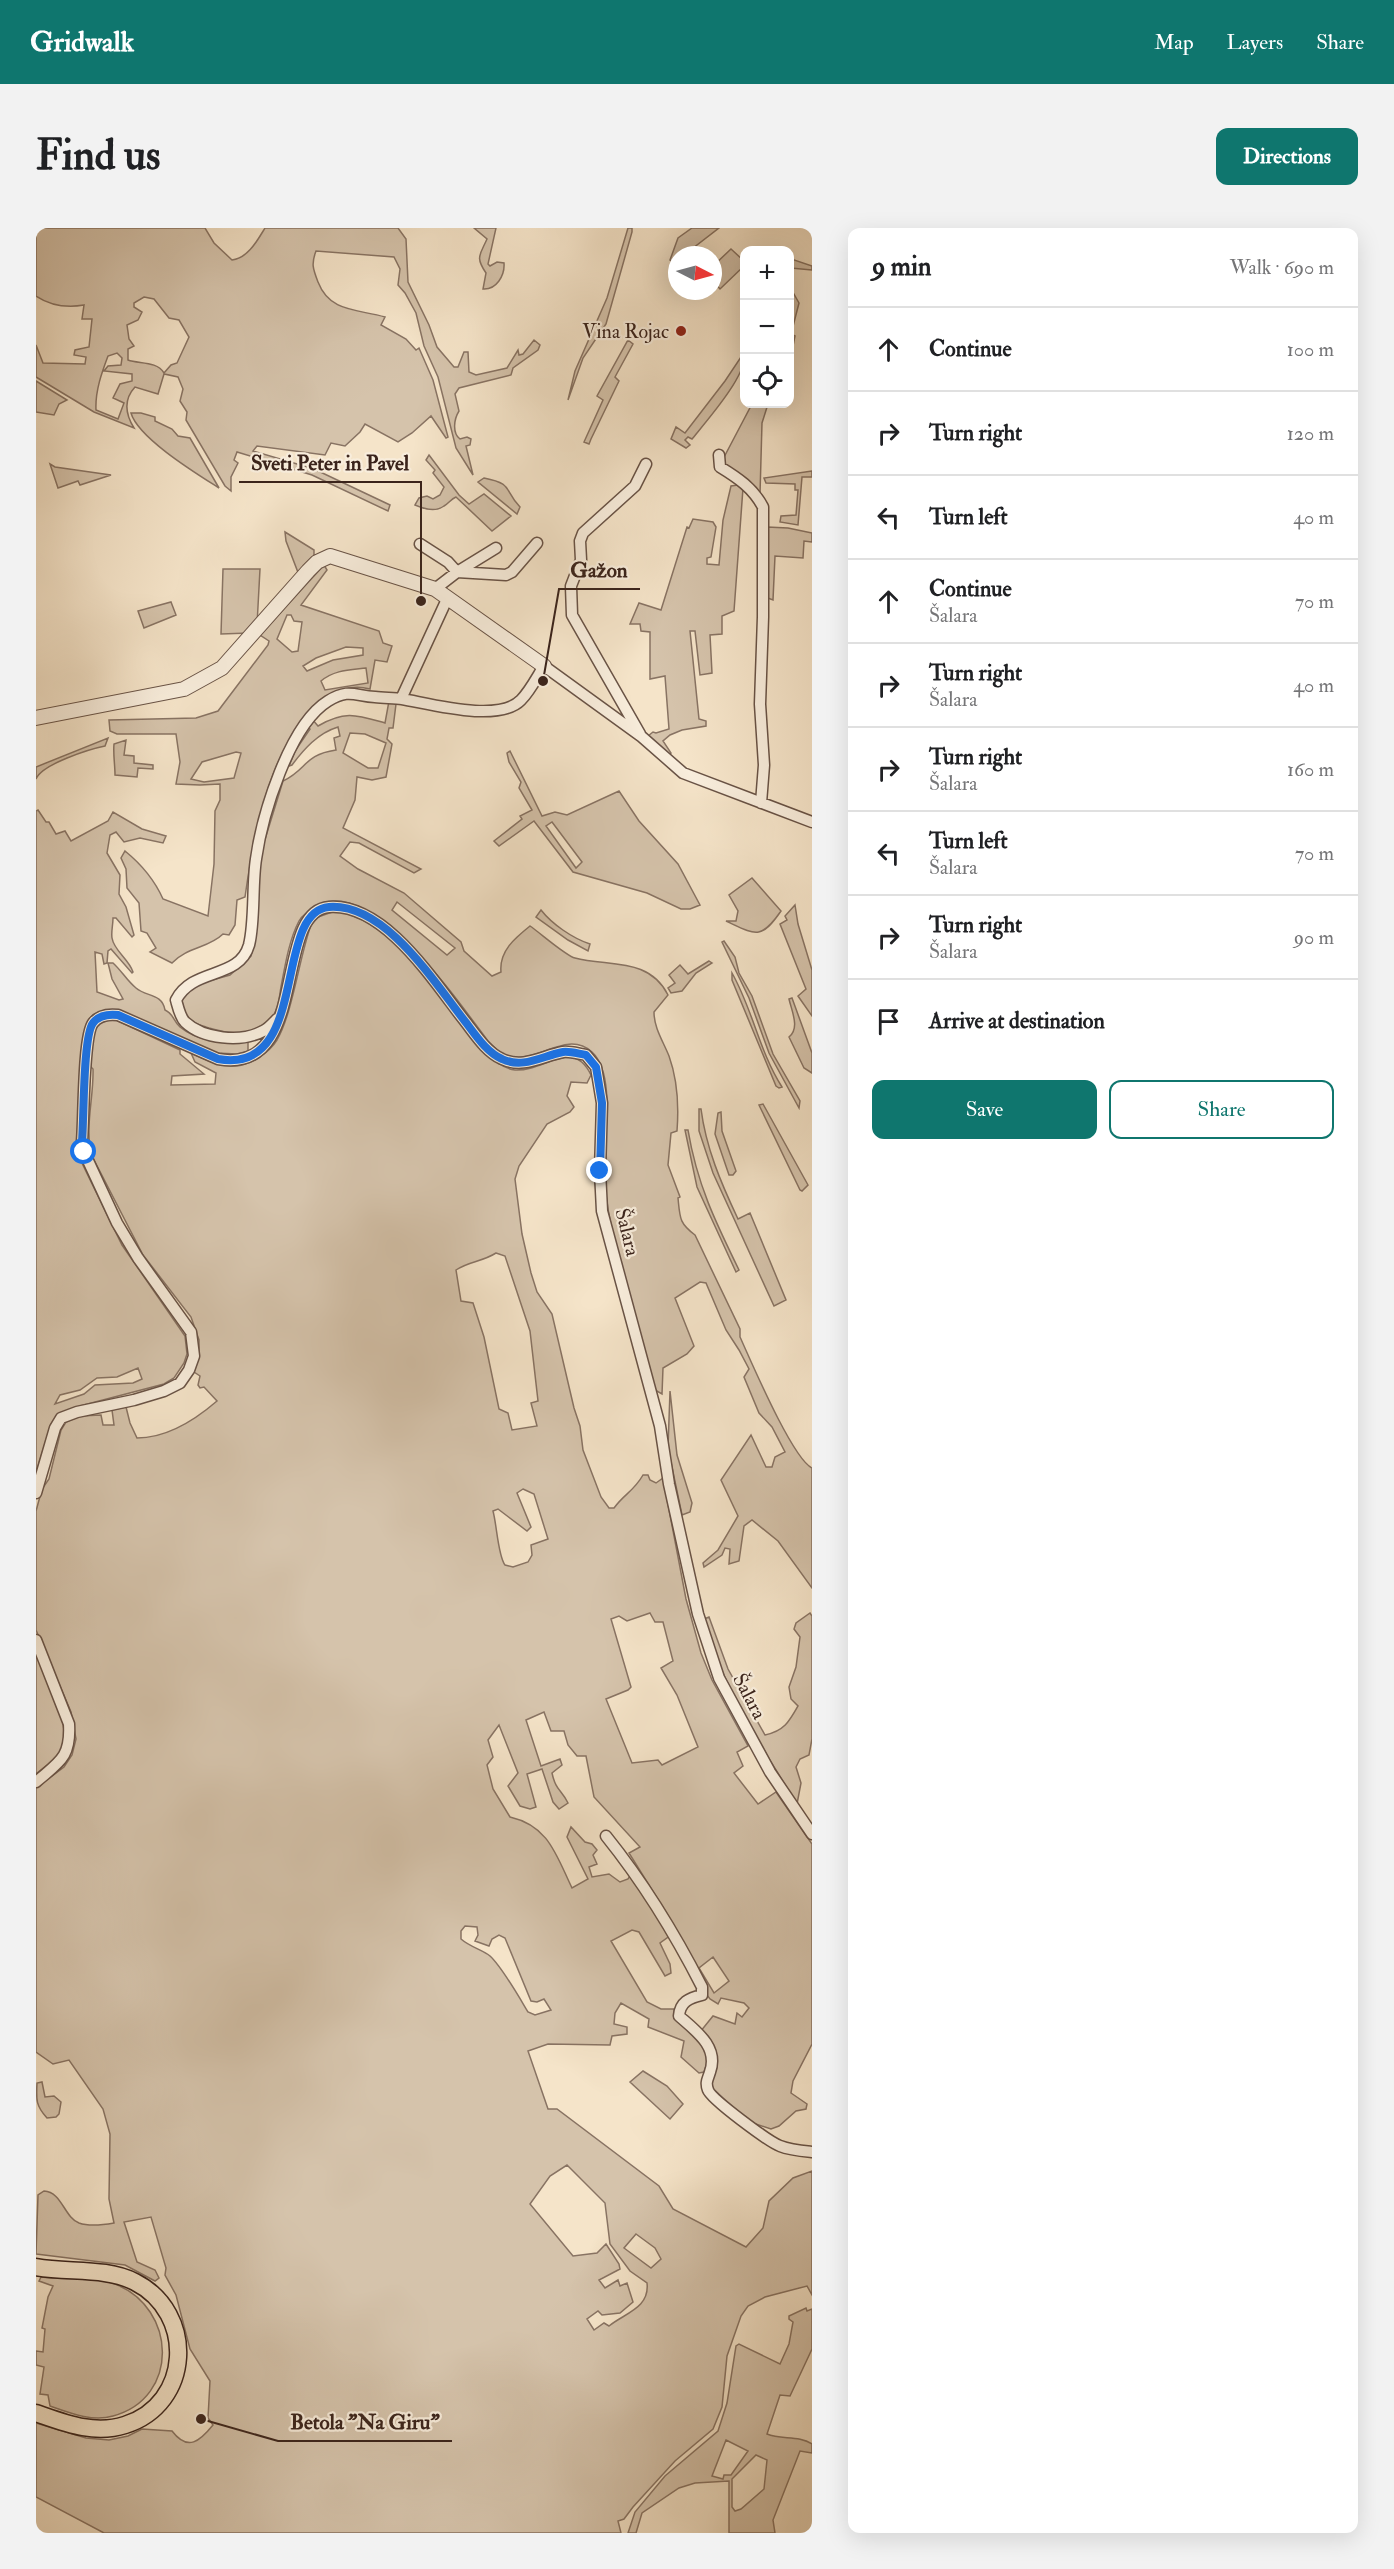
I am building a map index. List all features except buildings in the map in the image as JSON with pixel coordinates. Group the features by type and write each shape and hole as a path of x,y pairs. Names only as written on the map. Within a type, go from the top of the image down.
{"main road":[{"path":"36,2267 120,2275 149,2291 169,2313 176,2328 178,2362 168,2390 159,2403 148,2413 124,2426 90,2429 36,2414"}],"street":[{"path":"719,455 720,467 740,479 756,494 763,507 760,704 764,765 761,803"},
{"path":"642,737 572,615 571,586 580,560 580,541 583,532 635,486 646,464"},
{"path":"420,544 448,562 457,572 506,575 512,572 537,543"},
{"path":"435,589 457,572 495,549"},
{"path":"36,718 184,689 202,680 222,668 316,562 330,556 435,589 642,737 683,773 812,822"},
{"path":"401,699 448,597"},
{"path":"280,1017 263,1031 243,1037 226,1038 200,1031 184,1022 176,1000 182,989 197,978 228,969 242,959 249,945 256,859 267,808 294,742 311,715 328,701 355,692 372,697 490,712 520,701 544,666"},
{"name":"Šalara","path":"36,1493 55,1428 61,1418 164,1391 180,1383 189,1370 194,1356 191,1332 138,1258 117,1223 84,1152 82,1141 88,1032 93,1023 108,1014 118,1015 176,1042 218,1059 230,1061 258,1050 272,1037 280,1017 302,930 315,915 326,907 344,908 371,919 394,936 421,965 482,1043 500,1058 515,1064 565,1052 586,1055 596,1067 602,1103 600,1171 602,1211 660,1426 669,1484 698,1614 719,1678 770,1772 812,1834"},
{"path":"36,1640 69,1724 70,1738 66,1753 59,1764 36,1782"},
{"path":"606,1836 680,1944 702,1987 702,1995 688,1999 680,2008 679,2016 702,2037 711,2050 713,2061 705,2082 708,2092 723,2106 778,2146 812,2152"}],"shaded area":[{"path":"36,228 205,228 214,243 232,260 243,256 265,228 398,228 406,239 408,282 437,347 454,367 458,367 464,352 468,352 469,372 476,375 507,368 518,350 519,355 523,354 534,340 540,345 538,350 513,368 511,375 459,388 455,394 459,411 455,430 460,439 467,437 471,439 470,445 466,446 473,475 456,448 438,377 424,346 416,313 398,285 400,269 394,257 316,251 314,270 323,292 330,299 346,308 385,317 381,325 406,339 416,350 419,348 433,380 448,437 446,438 431,416 398,442 365,424 345,446 331,443 325,455 257,446 253,451 314,469 390,505 388,511 312,475 237,452 234,460 238,463 231,477 231,491 225,486 186,420 187,412 180,401 183,389 178,377 164,374 158,394 135,387 127,402 129,418 134,428 94,412 36,377 36,345 43,363 85,364 86,357 74,355 75,350 89,347 92,319 82,319 84,305 59,305 36,296","holes":["144,297 154,299 169,318 179,320 189,337 177,363 171,365 164,373 157,366 128,360 128,349 134,346 129,339 127,325 138,320 142,312 134,307 134,303","117,353 122,358 121,365 108,366 104,371 132,374 132,381 120,384 113,398 124,403 118,419 96,410 101,375 108,356"]},
{"path":"474,228 496,228 488,264 490,266 497,262 504,263 503,273 496,285 488,289 483,289 486,273 480,259 487,239"},
{"path":"628,228 632,228 632,232 606,324 583,358 568,400 575,371 607,298"},
{"path":"692,228 719,228 696,246 675,246 678,238"},
{"path":"731,249 740,257 740,270 722,287 722,258"},
{"path":"794,260 812,266 812,270 794,268"},
{"path":"794,294 799,303 794,322"},
{"path":"628,340 633,344 615,377 619,381 589,444 584,442 603,400 597,396"},
{"path":"740,358 740,372 734,384 692,439 688,437 685,440 690,445 686,448 671,439 676,427 685,433"},
{"path":"36,381 67,400 59,404 54,415 36,412"},
{"path":"750,408 767,408 762,423 760,494 722,461"},
{"path":"131,413 155,417 155,421 172,429 178,436 190,438 219,488 156,444 136,423"},
{"path":"429,455 459,495 469,504 484,494 511,516 492,531 456,497 437,509 426,509 415,505 419,498 427,496 433,499 440,495 444,487 433,473 435,470 426,460"},
{"path":"50,464 55,467 111,475 80,485 78,481 58,488"},
{"path":"812,471 812,477 802,477 798,525 780,522 781,516 796,515 798,490 795,490 795,484 766,483 764,478"},
{"path":"484,478 507,488 520,507 517,514 478,482"},
{"path":"738,485 743,488 734,611 722,616 722,634 710,635 712,673 700,675 695,631 690,631 699,719 706,721 706,726 682,730 670,735 663,741 671,753 668,755 648,736 653,732 669,729 665,676 650,679 650,632 641,631 640,624 630,624 639,603 661,610 687,527 689,528 693,519 713,522 716,527 711,557 707,558 707,564 719,565 723,520 731,486"},
{"path":"767,527 812,533 812,542 804,541 803,558 775,556 773,600 765,597"},
{"path":"285,532 314,550 314,558 299,575 286,541"},
{"path":"324,565 327,570 301,605 379,631 383,643 392,646 387,662 375,660 370,689 350,688 332,696 311,712 294,733 280,758 260,815 245,897 237,900 235,925 229,935 223,934 184,954 172,963 150,952 156,948 147,933 141,931 139,903 127,888 126,869 121,858 125,851 137,861 152,879 163,899 208,916 214,864 215,811 220,800 220,784 176,784 180,762 176,734 117,734 110,731 109,720 196,718 218,711 268,645 269,641 260,635","holes":["287,615 291,615 294,621 302,622 298,651 292,652 277,639","346,647 363,648 363,655 333,660 307,671 303,666 316,658","366,668 368,683 325,690 321,681 342,671","236,752 241,753 234,778 204,782 191,779 202,762"]},
{"path":"223,569 260,569 257,625 249,633 221,634"},
{"path":"171,602 176,615 144,628 138,611"},
{"path":"389,701 396,704 393,728 389,728 387,739 392,744 386,777 372,780 357,777 355,800 343,828 421,869 414,873 359,843 350,842 340,856 358,869 404,893 461,942 464,951 492,976 501,972 505,951 530,926 559,949 575,958 627,966 650,974 668,995 654,1012 654,1018 672,1065 676,1084 677,1131 671,1133 668,1165 680,1197 678,1198 680,1215 686,1227 695,1235 740,1329 740,1337 783,1428 794,1447 812,1468 812,1588 778,1541 752,1520 744,1526 739,1561 729,1564 730,1549 725,1548 722,1555 704,1567 703,1563 718,1550 738,1516 721,1480 751,1435 766,1467 772,1467 775,1457 785,1452 772,1427 759,1413 744,1377 749,1369 726,1330 706,1283 700,1282 675,1298 694,1346 687,1354 663,1368 662,1394 655,1390 608,1212 604,1167 607,1124 606,1090 604,1075 592,1052 581,1046 570,1044 524,1057 513,1057 501,1053 488,1041 414,949 390,927 366,910 342,901 320,904 299,921 288,953 277,1007 265,1024 243,1033 226,1032 196,1023 185,1013 182,997 198,984 230,975 251,956 255,932 256,887 262,849 283,781 317,755 336,750 334,738 340,736 338,727 324,733 289,766 295,751 310,729 307,726 312,719 318,726 344,716 367,718 385,723","holes":["350,733 365,734 386,743 378,768 368,768 343,753","397,902 455,948 447,955 392,910"]},
{"path":"108,738 105,746 57,763 40,773 36,779 36,767"},
{"path":"126,740 124,755 134,756 134,763 153,765 153,769 138,768 137,777 115,775 114,744"},
{"path":"510,751 542,816 555,812 567,815 619,791 639,821 678,864 700,905 690,909 681,909 647,893 573,872 534,821 499,846 494,841 522,819 520,816 532,810 519,788 521,782 509,762 507,753","holes":["552,822 582,862 576,868 546,826"]},
{"path":"38,810 46,822 49,822 56,834 65,831 71,841 108,821 113,812 142,829 166,836 163,843 140,838 124,842 116,832 110,835 107,853 120,875 119,894 126,907 134,935 132,937 116,918 113,918 112,938 133,972 111,949 108,951 107,963 104,964 102,954 95,952 97,992 119,1000 123,999 112,979 108,963 113,963 136,988 161,1001 165,1010 187,1032 212,1041 248,1042 248,1051 237,1054 216,1053 117,1010 98,1012 91,1017 86,1026 81,1058 77,1145 79,1157 122,1245 185,1336 187,1354 174,1378 164,1384 80,1406 57,1416 51,1424 36,1473 36,811","holes":["138,1368 142,1379 133,1383 95,1385 84,1394 55,1404 60,1395 80,1390 97,1378 117,1377"]},
{"path":"752,878 781,911 768,927 757,932 751,932 726,921 736,921 738,911 729,895"},
{"path":"795,905 798,924 812,970 812,1016 798,996 806,989 780,924 787,920 785,916"},
{"path":"541,910 563,930 590,944 588,951 536,917"},
{"path":"335,911 354,916 372,925 389,938 420,970 477,1044 502,1066 515,1070 526,1069 567,1057 576,1058 584,1064 591,1075 587,1083 571,1082 567,1096 574,1107 570,1112 547,1124 519,1166 515,1179 522,1234 531,1273 537,1292 552,1314 580,1426 583,1450 601,1497 609,1508 614,1508 643,1475 648,1475 650,1480 656,1483 663,1478 686,1599 701,1653 712,1680 748,1746 737,1752 743,1766 734,1773 758,1804 776,1792 812,1844 812,2044 793,2081 791,2093 807,2104 806,2109 796,2111 779,2126 771,2129 747,2121 709,2086 715,2062 700,2032 713,2016 735,2024 737,2013 742,2017 749,2008 744,2003 721,1998 718,2004 710,1999 703,1990 697,1968 629,1853 640,1847 594,1797 586,1756 577,1756 568,1745 564,1731 551,1731 544,1712 526,1720 541,1766 560,1759 562,1765 552,1773 557,1787 568,1803 559,1809 553,1802 542,1769 527,1774 536,1807 530,1809 520,1806 508,1786 518,1773 499,1725 488,1740 493,1757 487,1765 493,1789 510,1817 534,1827 543,1835 556,1853 572,1888 588,1879 567,1837 571,1827 585,1842 592,1844 597,1850 593,1855 597,1864 589,1867 592,1877 609,1874 620,1882 628,1879 634,1870 671,1935 660,1943 670,1964 671,1973 665,1976 639,1932 632,1930 611,1941 647,2002 661,2009 674,2009 677,2016 700,2038 710,2054 704,2072 699,2073 681,2057 684,2041 648,2027 649,2019 621,2003 615,2013 614,2024 627,2027 627,2034 612,2036 610,2045 548,2044 528,2051 548,2109 557,2109 659,2186 673,2209 746,2247 763,2228 769,2201 793,2178 812,2171 812,2295 807,2286 765,2297 748,2306 741,2316 727,2356 722,2407 713,2429 675,2461 624,2519 618,2521 621,2533 104,2533 36,2497 36,2423 86,2438 109,2440 128,2436 142,2429 172,2431 183,2441 189,2443 203,2436 213,2425 208,2418 210,2381 190,2349 176,2295 165,2275 166,2268 151,2217 124,2222 137,2262 155,2270 159,2278 155,2281 125,2265 36,2254 38,2195 44,2191 55,2196 70,2216 79,2223 101,2225 114,2223 109,2199 110,2134 103,2109 69,2060 53,2064 36,2052 36,1788 64,1767 72,1755 76,1739 71,1712 36,1630 36,1511 42,1489 49,1479 61,1430 66,1422 80,1416 101,1415 103,1425 114,1425 112,1410 126,1407 137,1438 148,1437 180,1427 217,1401 204,1387 200,1388 198,1385 200,1376 194,1372 199,1356 199,1340 191,1317 143,1255 92,1156 89,1135 93,1080 93,1069 90,1066 91,1036 99,1023 114,1019 180,1050 180,1054 204,1074 172,1076 171,1085 215,1084 216,1073 195,1062 191,1053 217,1064 235,1066 253,1061 274,1045 283,1028 292,1000 311,925 318,917","holes":["496,1253 505,1256 530,1331 538,1401 531,1403 537,1426 512,1430 508,1413 499,1409 484,1337 473,1303 461,1301 456,1270","523,1489 534,1494 548,1539 531,1545 532,1555 528,1562 513,1567 505,1565 499,1548 493,1511 498,1509 527,1531 531,1527 517,1493","650,1613 655,1622 663,1622 673,1661 661,1668 677,1695 698,1747 662,1765 658,1760 632,1763 606,1699 631,1687 611,1619 619,1616 627,1621","465,1926 477,1927 478,1935 475,1941 489,1946 492,1939 499,1935 505,1938 531,2001 537,2002 544,1999 551,2010 535,2015 528,2012 495,1961 461,1939 461,1931","713,1957 729,1981 714,1993 699,1968","567,2165 605,2203 610,2244 630,2271 647,2283 647,2291 641,2304 609,2326 604,2323 594,2330 587,2319 598,2311 602,2315 620,2313 633,2302 627,2283 620,2286 618,2280 605,2288 599,2280 620,2269 619,2264 606,2244 597,2253 573,2256 530,2204 550,2176","636,2234 655,2248 661,2259 651,2268 624,2248"]},
{"path":"724,941 735,957 739,973 752,996 773,1054 800,1101 799,1108 769,1053 749,998 722,942"},
{"path":"709,961 712,963 696,973 682,991 671,993 668,988 675,983 669,975 680,965 688,974"},
{"path":"732,973 767,1059 782,1087 776,1086 732,980"},
{"path":"792,998 812,1053 812,1073 804,1068 789,1037 795,1024 789,999"},
{"path":"763,1104 808,1185 802,1191 759,1105"},
{"path":"699,1109 701,1109 706,1138 715,1165 732,1206 738,1219 750,1213 786,1300 774,1306 713,1173 699,1131"},
{"path":"721,1112 722,1131 736,1171 733,1175 729,1175 715,1134 718,1113"},
{"path":"685,1130 688,1130 696,1168 708,1202 739,1270 736,1272 697,1187"},
{"path":"670,1391 677,1455 692,1503 690,1512 682,1515 668,1448"},
{"path":"810,1613 812,1616 812,1739 809,1755 800,1759 796,1767 801,1783 797,1804 743,1714 710,1642 704,1619 709,1617 728,1669 765,1735 785,1725 798,1706 791,1699 789,1687 796,1667 800,1637 794,1629 796,1623"},
{"path":"36,1655 61,1714 64,1738 57,1756 36,1774"},
{"path":"643,2071 667,2086 683,2104 670,2119 630,2082"},
{"path":"42,2082 45,2097 54,2096 61,2102 59,2114 56,2117 47,2118 39,2106 37,2083"},
{"path":"41,2277 88,2279 115,2284 135,2296 150,2312 159,2332 162,2352 159,2373 150,2391 135,2406 105,2418 89,2417 50,2406 48,2395 40,2394 44,2367 36,2365 36,2351 43,2352 45,2329 42,2328 48,2297 53,2286 39,2281"},
{"path":"806,2308 807,2311 812,2309 812,2349 790,2396 780,2395 767,2434 807,2441 812,2444 812,2453 800,2451 773,2520 775,2533 729,2533 729,2481 695,2483 679,2488 642,2513 636,2533 628,2533 635,2512 665,2476 718,2431 727,2403 736,2346 739,2344 780,2364 789,2344 793,2322 789,2316","holes":["726,2440 748,2451 731,2475 724,2475 723,2479 712,2476","756,2455 767,2460 764,2489 741,2509 735,2511 732,2507 732,2479"]}],"place":[{"name":"Vina Rojac","path":"681,331"},
{"name":"Sveti Peter in Pavel","path":"421,601"},
{"name":"Gažon","path":"543,681"},
{"name":"Betola \"Na Giru\"","path":"201,2419"}],"route":[{"path":"84,1152 82,1141 88,1032 93,1023 108,1014 118,1015 218,1059 230,1061 244,1058 258,1050 272,1037 280,1017 302,930 315,915 326,907 344,908 371,919 394,936 421,965 482,1043 500,1058 515,1064 565,1052 586,1055 596,1067 602,1103 600,1171"}]}
